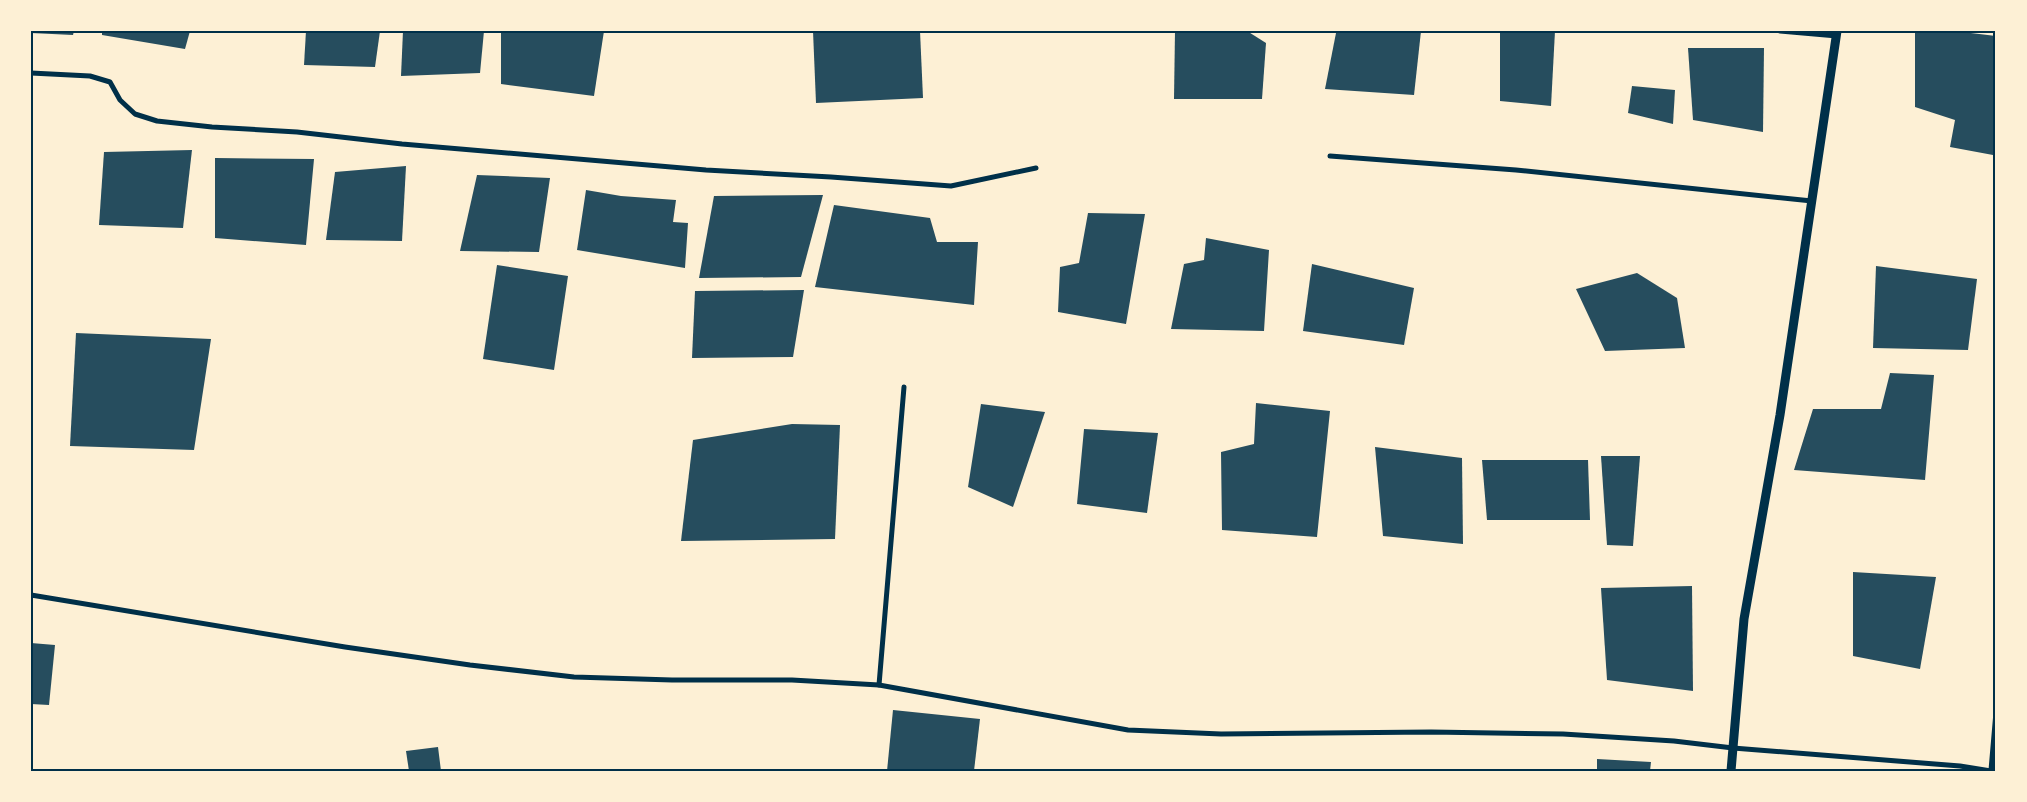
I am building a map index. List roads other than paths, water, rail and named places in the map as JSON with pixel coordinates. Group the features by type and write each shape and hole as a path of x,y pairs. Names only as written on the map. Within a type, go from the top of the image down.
{"street":[{"path":"1731,771 1744,619 1780,415 1837,34 1780,31"},
{"path":"31,73 90,76 110,82 120,100 135,114 157,121 212,127 297,132 402,144 696,170 831,176 951,186 1036,168"},
{"path":"1330,156 1516,170 1813,201"},
{"path":"878,685 904,387"},
{"path":"31,595 470,665 555,675 672,680 792,680 878,685 1128,730 1221,734 1430,732 1563,734 1674,741 1733,748 1991,770 1996,712"}]}
